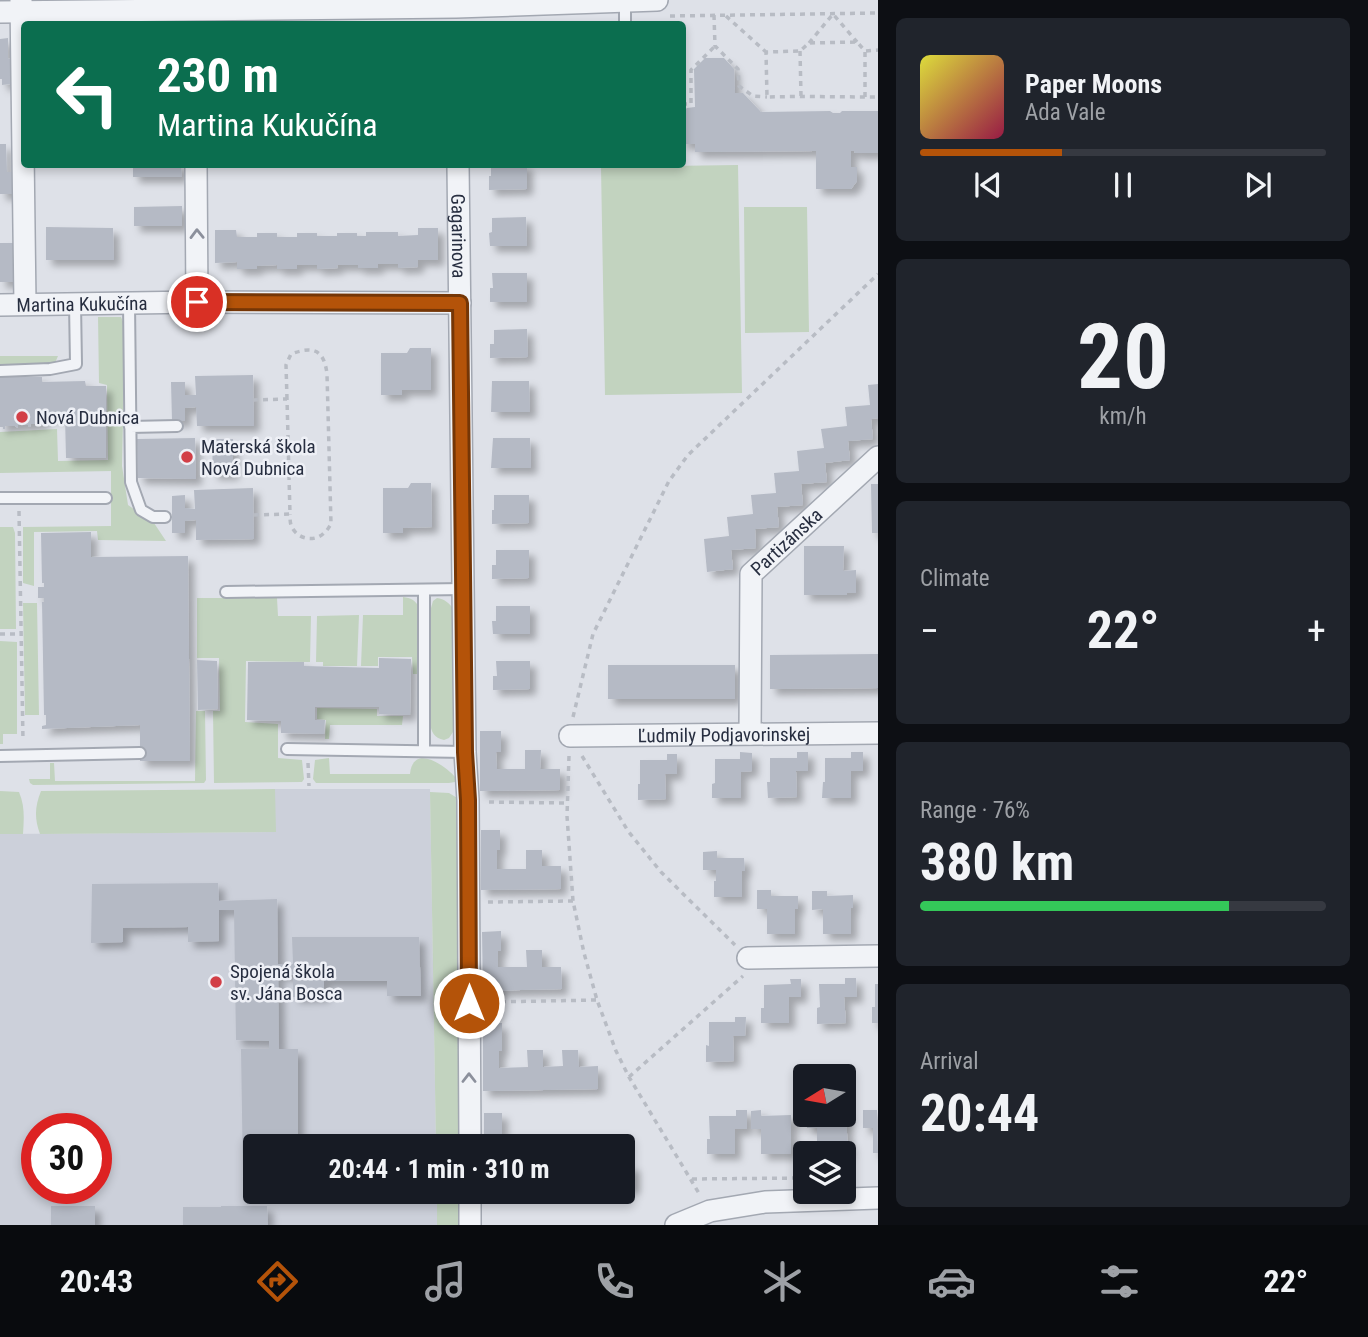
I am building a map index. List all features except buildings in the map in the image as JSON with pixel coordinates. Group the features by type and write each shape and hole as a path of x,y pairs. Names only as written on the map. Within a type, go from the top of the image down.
{"street":[{"path":"25,304 14,8 457,16 625,0 660,8"},
{"path":"196,168 197,302"},
{"name":"Gagarinova","path":"458,168 465,752 468,800 470,1134"},
{"name":"Martina Kukučína","path":"0,305 197,302 460,303"},
{"name":"Partizánska","path":"750,734 751,574 878,457"},
{"name":"Ľudmily Podjavorinskej","path":"570,736 878,733"},
{"path":"748,958 878,956"},
{"path":"676,1225 710,1211 765,1202 878,1198"},
{"path":"470,1204 470,1225"}],"lane":[{"path":"625,0 625,21"},
{"path":"129,303 131,482 141,510 153,517 165,517"},
{"path":"0,371 50,369 76,364 75,304"},
{"path":"130,426 177,426"},
{"path":"0,498 106,498"},
{"path":"226,592 464,589"},
{"path":"424,590 424,750"},
{"path":"287,749 465,752"},
{"path":"0,756 140,753"}],"path":[{"path":"660,8 714,15 878,13"},
{"path":"724,15 766,52 800,51 833,14"},
{"path":"833,14 865,51 865,97"},
{"path":"714,15 715,46 738,69 739,86 753,96 878,97"},
{"path":"809,43 857,41"},
{"path":"686,104 691,104 691,69 715,46"},
{"path":"865,51 878,50"},
{"path":"800,51 801,96"},
{"path":"766,52 767,97"},
{"path":"710,1211 616,1051 597,1000 584,953 573,901 567,816 570,736 576,702 593,634 669,481 688,455 878,274"},
{"path":"305,349 318,352 326,360 331,524 323,535 313,539 304,538 296,535 290,514 286,365 291,354 305,349"},
{"path":"253,400 287,399"},
{"path":"18,498 23,755"},
{"path":"254,515 290,514"},
{"path":"0,634 21,634"},
{"path":"570,736 628,831 661,872 755,965 629,1077"},
{"path":"468,800 567,803"},
{"path":"468,902 573,901"},
{"path":"469,1003 597,1000"},
{"path":"691,1179 793,1178"}],"shaded area":[{"name":"Spojená škola sv. Jána Bosca","path":"275,789 430,789 436,1134 243,1134 243,1204 437,1204 437,1225 0,1225 0,834 275,832"}],"green space":[{"path":"738,165 742,393 605,395 601,168 686,168 686,166"},
{"path":"744,207 807,207 809,332 745,333"},
{"path":"98,317 121,317 125,326 122,466 128,505 154,523 166,541 98,540 97,531 34,532 34,586 23,583 23,527 111,526 111,471 0,473 0,432 57,429 58,461 108,460 107,385 99,383"},
{"path":"0,356 58,356 55,363 0,366"},
{"path":"0,527 13,527 15,533 16,629 0,629"},
{"path":"403,597 412,600 419,607 418,674 413,674 412,657 378,657 378,666 361,666 363,615 403,615"},
{"path":"197,598 277,598 278,616 311,616 310,662 246,661 245,722 278,724 278,758 302,760 302,782 214,783 213,711 220,711 219,658 197,658"},
{"path":"437,598 447,602 453,609 453,732 444,740 434,734 430,722 431,608"},
{"path":"23,603 37,603 39,715 25,715"},
{"path":"359,615 357,666 323,666 323,662 316,662 317,616"},
{"path":"0,641 17,642 17,734 3,734 3,744 0,744"},
{"path":"317,708 377,709 377,716 403,716 402,725 330,725 329,739 325,739 326,720 317,719"},
{"path":"196,711 205,711 204,783 30,783 29,779 50,779 50,763 54,763 55,781 195,781"},
{"path":"329,758 330,774 410,774 412,765 423,758 437,763 456,778 455,782 449,783 316,783 313,779 315,760"},
{"path":"275,789 276,832 40,834 36,817 41,791"},
{"path":"0,791 19,792 23,807 23,834 0,834"},
{"path":"430,792 449,793 459,799 464,1134 436,1134"},
{"path":"437,1204 465,1204 465,1225 437,1225"}],"place":[{"name":"Nová Dubnica","path":"22,417"},
{"name":"Materská škola Nová Dubnica","path":"187,457"},
{"name":"Spojená škola sv. Jána Bosca","path":"216,982"}],"route":[{"path":"197,302 460,303 469,1003"}]}
